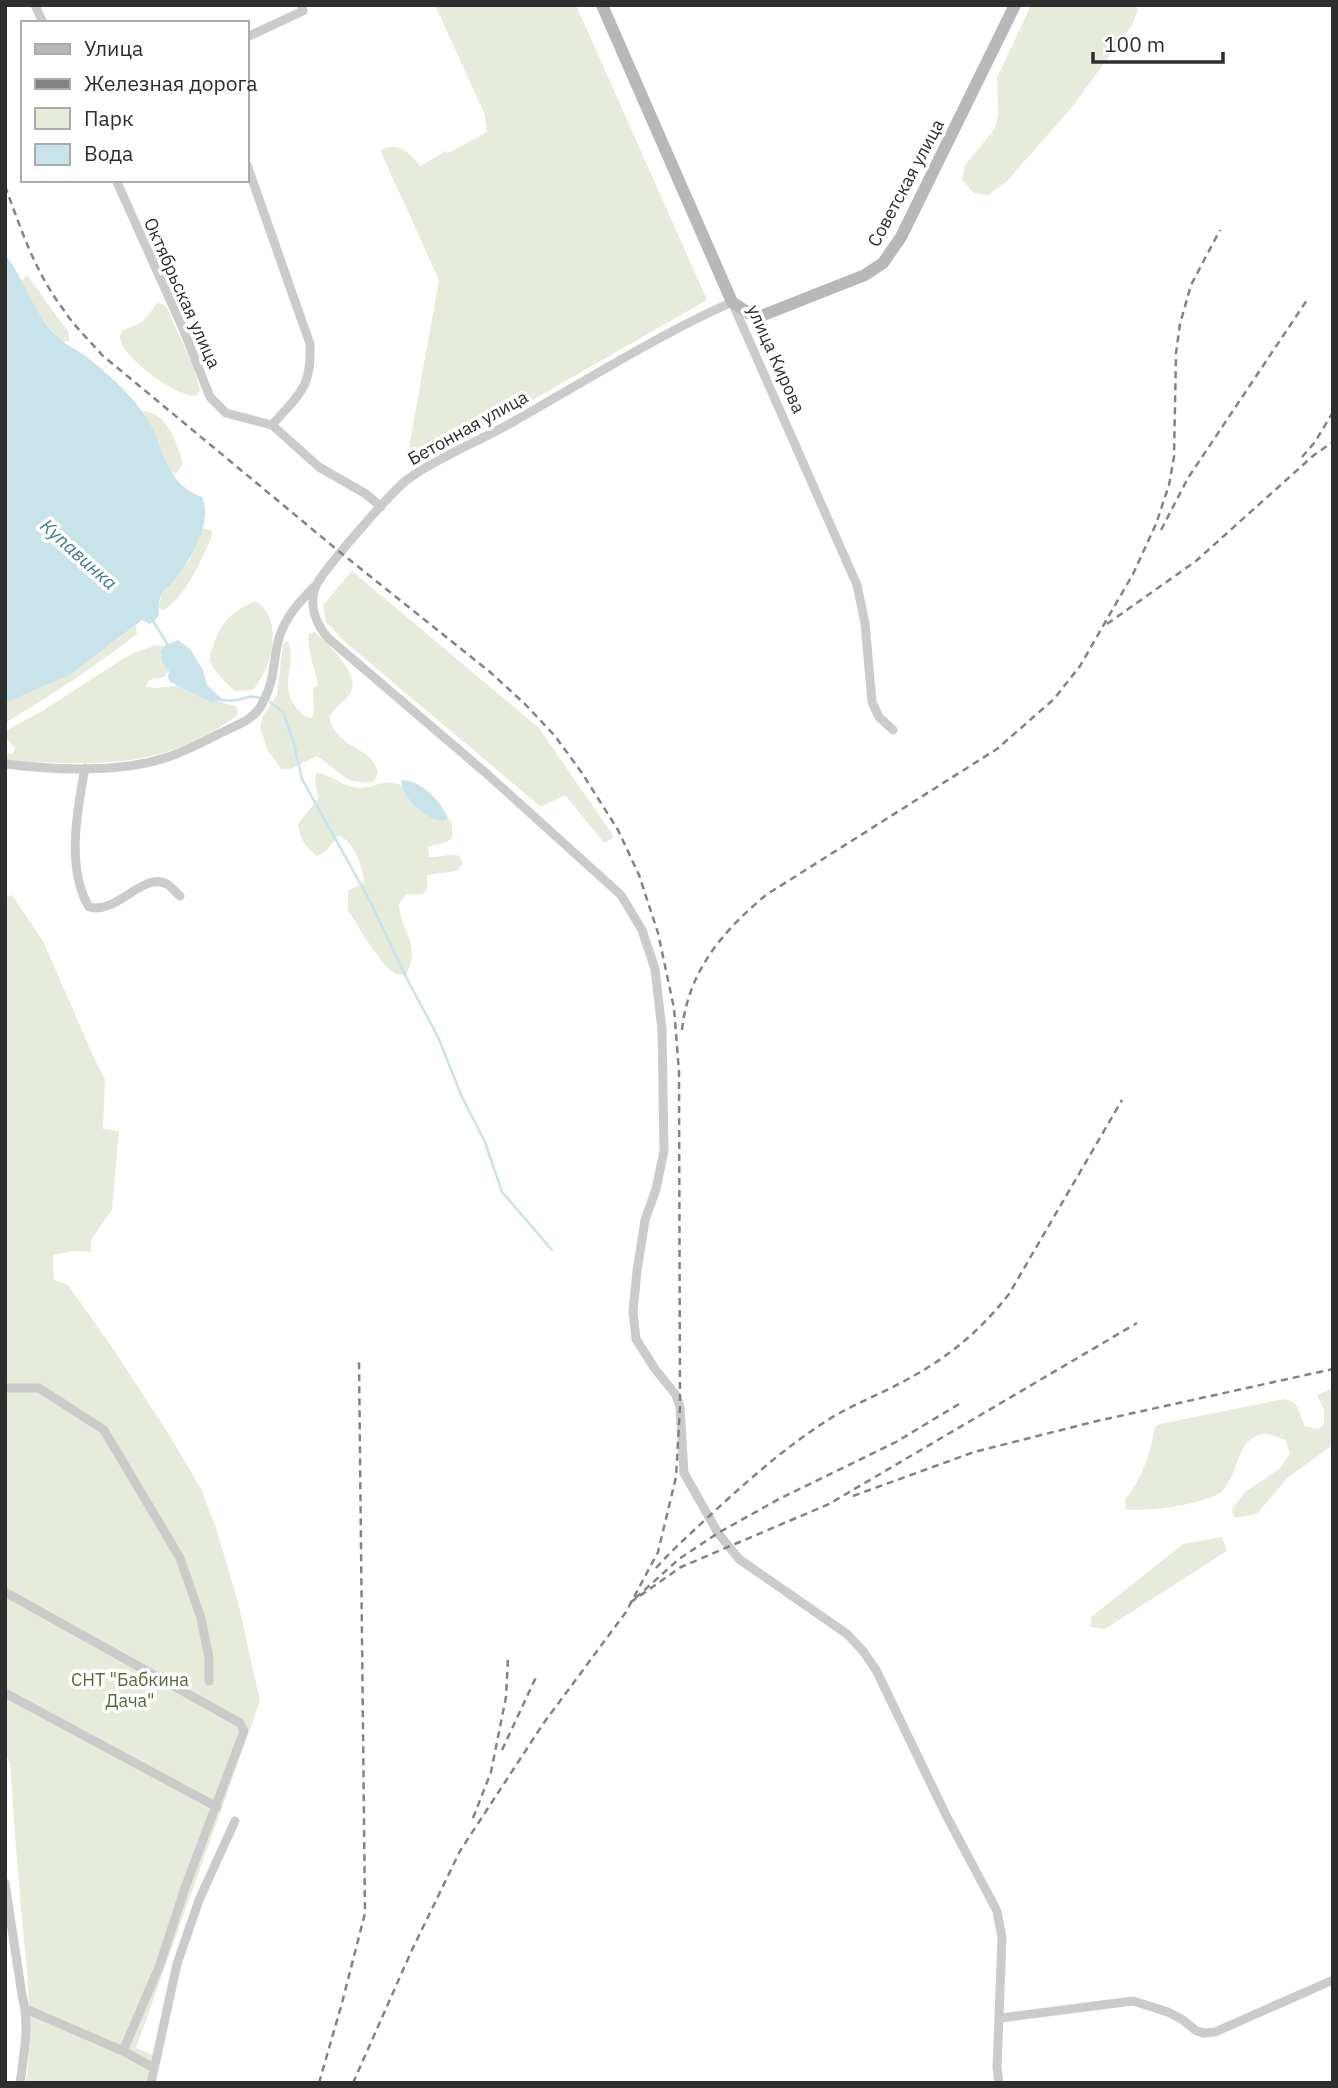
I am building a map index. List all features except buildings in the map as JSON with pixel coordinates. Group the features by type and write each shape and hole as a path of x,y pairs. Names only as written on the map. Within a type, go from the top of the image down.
{"street":[{"path":"35,5 42,21"},
{"name":"улица Кирова","path":"602,5 856,585 865,623 872,702 879,717 893,730"},
{"name":"Советская улица","path":"732,302 756,318 844,285 883,263 901,237 1015,5"},
{"path":"248,36 302,8"},
{"path":"248,168 310,344 311,362 305,387 272,425 319,467 366,494 382,507"},
{"name":"Октябрьская улица","path":"117,182 211,397 226,413 272,425"},
{"name":"Бетонная улица","path":"5,764 85,768 149,762 191,748 256,714 272,684 282,628 298,604 398,487 420,472 732,302"},
{"path":"316,586 314,615 327,638 621,895 642,930 655,969 662,1030 664,1151 656,1189 645,1220 636,1271 636,1339 676,1395 680,1407 684,1473 718,1532 739,1559 847,1634 863,1651 876,1670 946,1815 997,1911 1002,1938 999,2083"},
{"path":"85,768 75,825 78,876 82,897 89,907 106,908 150,883 167,884 180,896"},
{"path":"5,1388 39,1388 104,1430 180,1558 201,1618 209,1658 209,1681"},
{"path":"5,1592 240,1723 244,1731 186,1885 159,1967 123,2051"},
{"path":"5,1693 217,1807"},
{"path":"151,2083 177,1965 199,1900 235,1821"},
{"path":"5,1883 26,2009 20,2083"},
{"path":"1001,2018 1133,2001 1168,2012 1195,2030 1203,2033 1214,2032 1333,1980"},
{"path":"26,2009 123,2051 154,2068"}],"green space":[{"path":"435,5 576,5 707,300 489,425 480,425 477,431 424,461 409,447 439,280 380,150 399,148 420,166 487,132 485,115"},
{"path":"1031,5 1135,5 1138,10 1132,25 1073,106 1007,181 989,195 974,193 962,180 965,165 994,130 998,116 997,78"},
{"path":"27,275 69,333 69,341 60,340 40,316 21,282"},
{"path":"158,302 166,306 194,368 200,390 196,396 174,389 147,372 135,361 121,341 122,331 143,321"},
{"path":"145,411 153,413 165,423 174,438 183,462 176,473 171,473 150,423 143,414"},
{"path":"202,528 212,531 211,538 192,577 172,603 164,610 158,608 162,594 190,559"},
{"path":"352,571 539,728 614,837 604,843 565,795 541,807 344,641 326,622 323,605"},
{"path":"255,601 270,619 273,631 270,657 260,681 253,690 234,691 216,672 209,659 224,623 236,611"},
{"path":"136,625 137,634 121,646 5,723 5,703 70,675"},
{"path":"314,632 341,659 353,685 346,699 329,717 333,728 346,742 374,763 378,772 374,781 365,783 350,780 317,756 291,769 281,769 267,749 260,728 263,716 277,695 283,644 288,641 291,660 288,689 291,699 308,718 314,713 313,689 318,685 310,654 309,634"},
{"path":"156,645 164,646 160,653 162,662 169,671 164,677 149,680 146,687 179,685 211,702 237,707 238,715 196,740 156,755 90,763 5,760 5,753 13,754 15,748 5,737 7,730 44,710 121,660"},
{"path":"316,773 359,788 388,783 401,785 406,793 444,821 448,818 452,823 452,838 428,847 429,857 456,855 460,856 463,864 457,871 427,875 424,893 406,894 399,904 412,954 406,975 395,974 386,967 348,910 348,891 364,882 353,848 338,836 325,852 317,856 302,839 298,824 318,799"},
{"name":"СНТ \"Бабкина Дача\"","path":"12,895 44,943 105,1079 103,1129 119,1131 112,1210 91,1240 91,1252 73,1251 53,1255 54,1280 68,1285 114,1350 201,1489 216,1528 238,1602 260,1701 136,2048 153,2055 147,2083 26,2083 30,2036 28,1989 10,1763 5,1754 5,898"},
{"path":"1333,1388 1333,1445 1287,1478 1257,1514 1234,1518 1232,1509 1245,1492 1279,1469 1290,1454 1286,1440 1267,1434 1255,1436 1248,1442 1221,1492 1202,1500 1175,1506 1147,1510 1126,1509 1125,1500 1141,1475 1155,1427 1160,1424 1284,1399 1296,1405 1305,1426 1318,1429 1324,1424 1324,1410 1317,1395"},
{"path":"1222,1537 1227,1551 1105,1629 1091,1627 1091,1617 1183,1544"}],"water":[{"name":"Купавинка","path":"5,254 52,331 114,380 131,397 151,425 174,476 190,491 202,497 205,518 192,553 161,596 159,616 150,624 142,620 70,675 5,703"},
{"path":"178,640 190,649 203,670 207,685 224,701 211,702 170,682 169,671 162,662 160,652 164,646"},
{"path":"401,780 423,788 441,805 448,818 444,821 437,820 416,807 402,787"}],"waterway":[{"path":"153,621 168,645"},
{"path":"222,700 260,698"},
{"path":"270,702 283,712 302,779 369,899 439,1039 461,1095 485,1142 502,1192 552,1250"}],"railway":[{"path":"5,186 44,280 72,321 102,355 341,553 490,672 555,736 618,830 639,875 658,933 674,1008 679,1072 680,1407 676,1477 658,1552 626,1612 543,1724 460,1851 411,1952 353,2083"},
{"path":"682,1030 692,989 700,971 722,938 750,909 766,895 997,749 1054,699 1080,666 1133,574 1156,524 1169,485 1174,457 1176,353 1180,324 1191,285 1220,230"},
{"path":"1161,530 1188,478 1307,300"},
{"path":"1302,457 1315,442 1333,412"},
{"path":"1107,624 1196,561 1314,455 1333,442"},
{"path":"656,1568 736,1492 798,1441 840,1413 937,1362 987,1319 1009,1294 1122,1100"},
{"path":"959,1404 896,1442 779,1499 718,1533 679,1559 631,1602 681,1567 829,1504 1137,1323"},
{"path":"319,2083 365,1913 359,1361"},
{"path":"853,1496 974,1452 1097,1421 1333,1369"},
{"path":"473,1818 491,1772 506,1697 508,1658"},
{"path":"502,1750 537,1675"}]}
